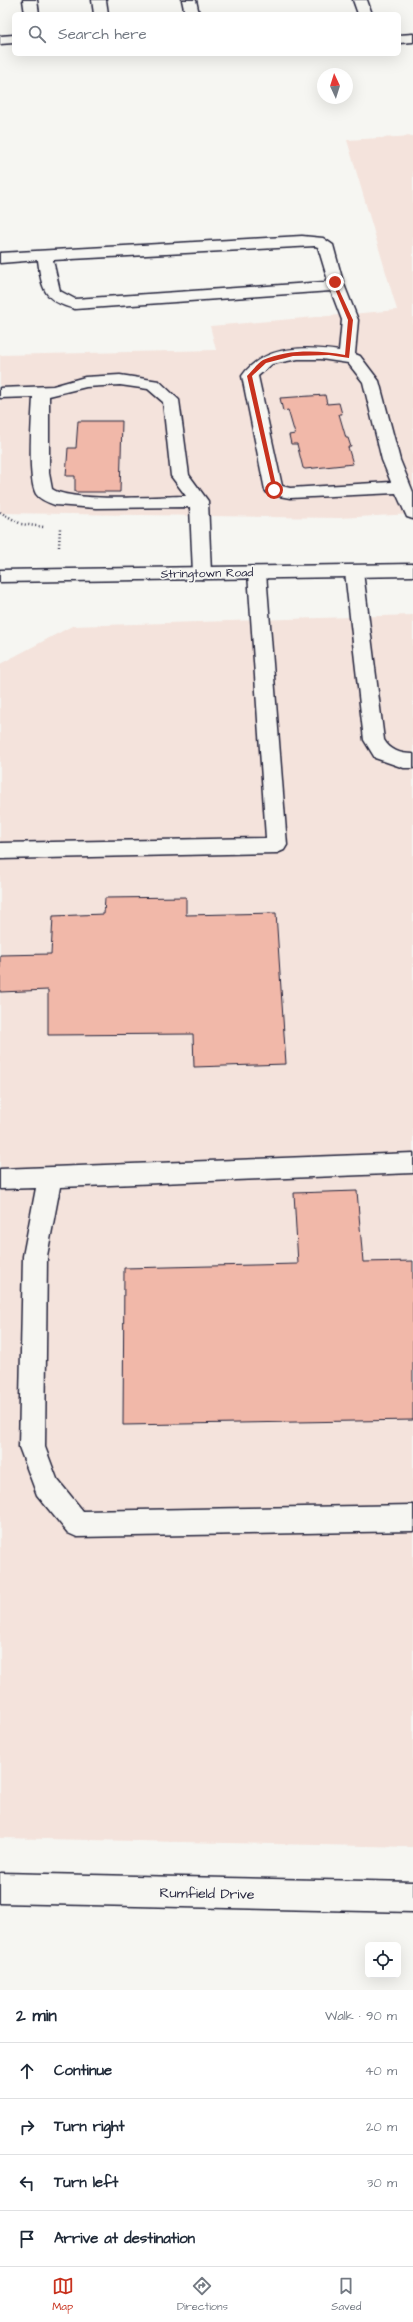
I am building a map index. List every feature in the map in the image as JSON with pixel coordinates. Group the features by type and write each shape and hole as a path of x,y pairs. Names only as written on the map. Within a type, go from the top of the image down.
{"main road":[{"path":"30,0 32,12"},
{"path":"98,0 101,12"},
{"path":"189,0 192,12"},
{"path":"360,0 365,12"},
{"path":"401,39 413,38"},
{"path":"0,40 12,39"},
{"path":"0,258 318,241 325,245 335,277 335,282 350,320 347,357"},
{"path":"45,256 50,287 56,297 64,303 75,304 322,287 330,286 335,282"},
{"path":"402,487 290,493 274,490 250,376 264,362 293,354 329,353 354,359 371,381 391,460 413,513"},
{"path":"0,393 54,391 85,382 120,380 153,386 171,400 180,476 199,501 202,573"},
{"path":"41,391 40,473 44,492 55,499 96,502 199,501"},
{"name":"Stringtown Road","path":"0,576 413,570"},
{"path":"354,572 374,740 382,754 404,761 413,761"},
{"path":"0,851 277,845 257,573"},
{"path":"0,1179 413,1163"},
{"path":"50,1177 35,1256 32,1448 46,1486 76,1524 413,1518"},
{"name":"Rumfield Drive","path":"0,1888 413,1897"}],"path":[{"path":"0,512 20,524 49,527"},
{"path":"55,527 60,527 56,575"}],"shaded area":[{"path":"413,136 413,514 339,518 0,513 0,355 216,350 210,326 397,310 347,140"},
{"path":"413,615 413,1847 0,1838 0,664 72,626"}],"building":[{"path":"325,395 327,404 339,403 342,414 339,414 346,438 348,438 351,447 348,447 353,464 305,469 303,468 297,444 291,444 289,435 295,434 288,410 283,411 280,398"},
{"path":"78,421 122,421 120,492 75,492 75,476 66,476 68,448 76,448"},
{"path":"186,897 186,915 276,913 286,1064 194,1067 193,1034 48,1035 48,990 0,992 0,955 51,954 53,916 104,914 105,898"},
{"path":"357,1191 363,1262 413,1261 413,1420 123,1425 124,1268 298,1264 294,1193"}],"route":[{"path":"274,490 250,376 264,362 293,354 329,353 347,357 350,320 342,296 335,282"}]}
